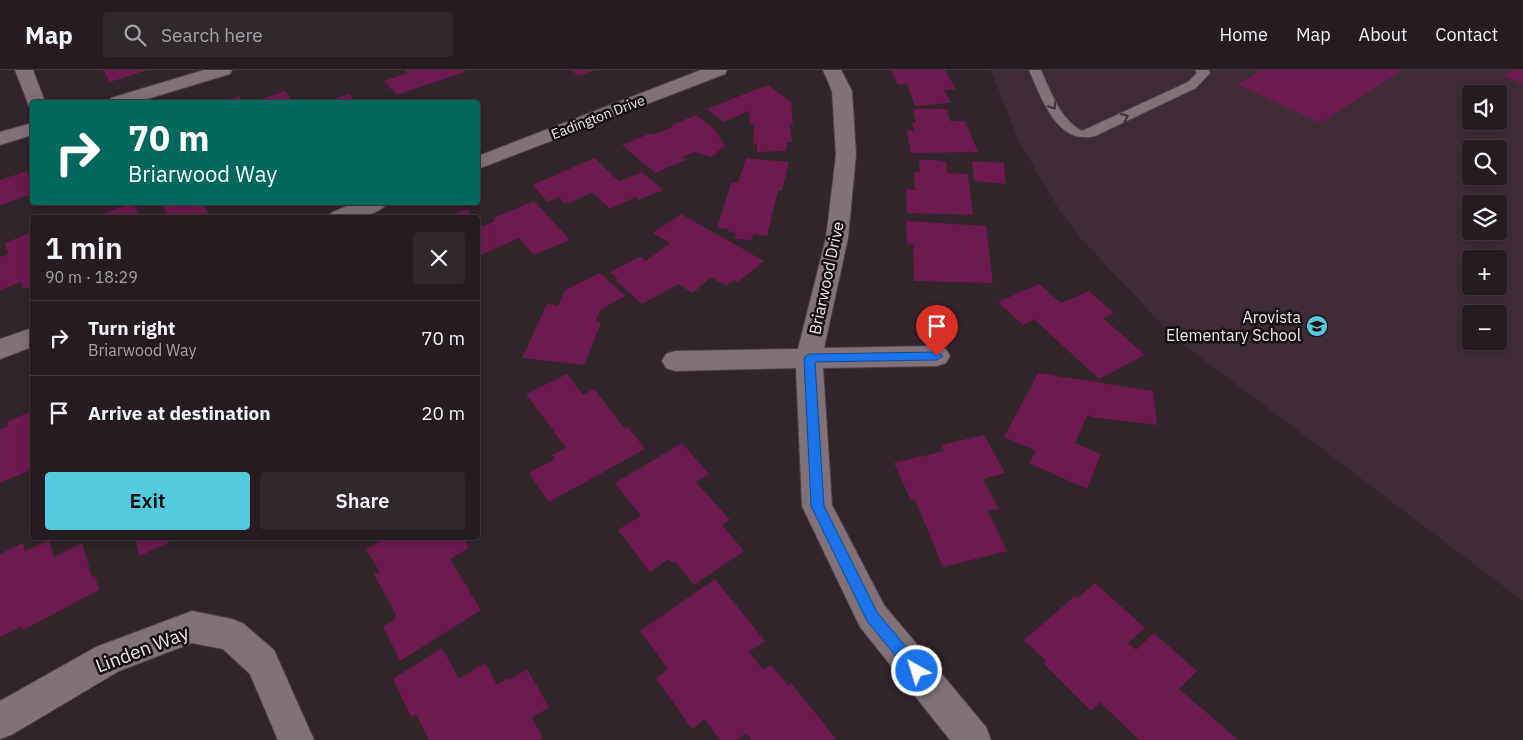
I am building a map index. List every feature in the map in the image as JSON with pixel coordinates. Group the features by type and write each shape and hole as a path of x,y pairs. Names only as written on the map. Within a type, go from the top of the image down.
{"street":[{"path":"24,70 35,100"},
{"path":"125,100 224,70"},
{"name":"Eadington Drive","path":"480,162 718,70"},
{"name":"Briarwood Drive","path":"832,70 842,91 846,155 836,238 809,358 818,506 872,616 973,740"},
{"path":"0,139 30,130"},
{"path":"345,215 370,205"},
{"path":"0,349 30,338"},
{"path":"675,361 937,356"},
{"name":"Linden Way","path":"0,721 108,659 192,627 232,635 262,662 296,740"}],"lane":[{"path":"1035,70 1050,101 1068,128 1080,134 1090,133 1192,85 1204,73 1201,70"}],"shaded area":[{"name":"Arovista Elementary School","path":"991,70 1523,70 1523,601 1175,338 1083,241 1060,211 1019,142"}],"building":[{"path":"103,70 147,70 110,82"},
{"path":"405,70 463,70 465,72 397,95 384,81 408,73"},
{"path":"571,70 595,70 578,76"},
{"path":"891,70 945,70 956,89 944,90 951,103 915,106 907,84 898,85"},
{"path":"1262,70 1403,70 1320,123 1237,84"},
{"path":"1512,70 1523,70 1523,84 1504,76"},
{"path":"768,85 791,102 793,125 790,125 792,142 787,142 786,151 757,152 757,143 753,144 754,125 750,125 749,111 723,122 707,109"},
{"path":"285,91 292,100 258,100"},
{"path":"349,94 354,100 330,100"},
{"path":"240,96 242,100 227,100"},
{"path":"913,109 947,109 950,121 965,121 978,152 911,153 907,131 914,131 912,122 916,122"},
{"path":"696,115 715,130 725,146 711,157 694,152 682,157 686,160 655,173 622,145 651,133 653,135"},
{"path":"595,158 620,181 642,172 663,190 639,200 636,197 610,209 590,190 592,193 569,203 564,203 559,197 548,202 532,185"},
{"path":"746,158 789,162 782,191 778,191 767,236 753,234 752,240 735,239 736,233 728,232 729,229 717,228 731,183 738,183"},
{"path":"919,160 946,162 947,173 968,174 973,215 907,213 906,189 918,190 915,188 914,173 920,172"},
{"path":"972,161 1004,163 1006,184 974,181"},
{"path":"27,171 30,181 30,195 0,205 0,180"},
{"path":"534,201 570,240 534,255 519,238 481,255 480,225 481,227 495,221 493,218"},
{"path":"127,205 134,205 139,215 100,215"},
{"path":"162,205 206,205 204,206 209,215 168,215"},
{"path":"467,209 472,215 452,215"},
{"path":"681,214 764,261 738,282 734,280 726,286 711,277 693,293 678,284 642,304 615,280 618,279 610,272 641,256 646,261 670,243 653,233"},
{"path":"906,221 986,226 993,283 914,281 913,244 907,243"},
{"path":"30,233 30,287 23,289 21,282 0,290 0,257 8,254 5,243"},
{"path":"600,273 625,296 601,309 595,321 601,323 584,365 522,358 547,304 558,306 565,290"},
{"path":"1039,284 1061,303 1089,291 1114,313 1103,318 1145,355 1099,379 1034,319 1023,325 998,302"},
{"path":"1038,373 1153,391 1157,425 1091,417 1088,414 1075,443 1101,454 1087,489 1029,463 1036,451 1004,437"},
{"path":"567,374 583,395 594,389 625,429 628,427 645,449 549,502 529,473 555,459 552,455 566,448 526,394"},
{"path":"30,412 30,470 0,483 0,429 8,426 7,422"},
{"path":"984,435 1005,473 983,479 999,509 988,511 1007,551 943,567 915,500 911,501 894,463 944,451 941,445"},
{"path":"682,443 709,474 696,482 730,520 722,525 744,551 694,585 675,561 672,563 669,559 650,572 618,530 641,516 615,483"},
{"path":"49,540 54,557 82,543 92,577 95,576 99,590 23,630 22,626 0,637 0,554 23,543 25,551"},
{"path":"135,540 174,540 140,556"},
{"path":"383,540 464,540 469,548 450,559 481,610 400,661 383,626 394,620 396,615 374,574 380,572 366,549"},
{"path":"715,579 765,641 749,652 763,670 771,665 788,685 791,683 837,740 751,740 746,733 737,740 720,740 705,719 692,729 656,678 668,669 640,631"},
{"path":"1095,583 1145,628 1128,643 1136,650 1154,633 1197,671 1179,689 1238,740 1139,740 1100,702 1091,711 1044,664 1046,661 1024,640 1075,596 1078,598"},
{"path":"442,648 459,679 485,663 497,685 509,678 510,680 527,669 549,707 532,718 543,738 541,740 429,740 416,714 411,717 393,679"}],"place":[{"name":"Arovista Elementary School","path":"1317,326"}],"route":[{"path":"917,671 872,616 818,506 809,358 937,356"}]}
